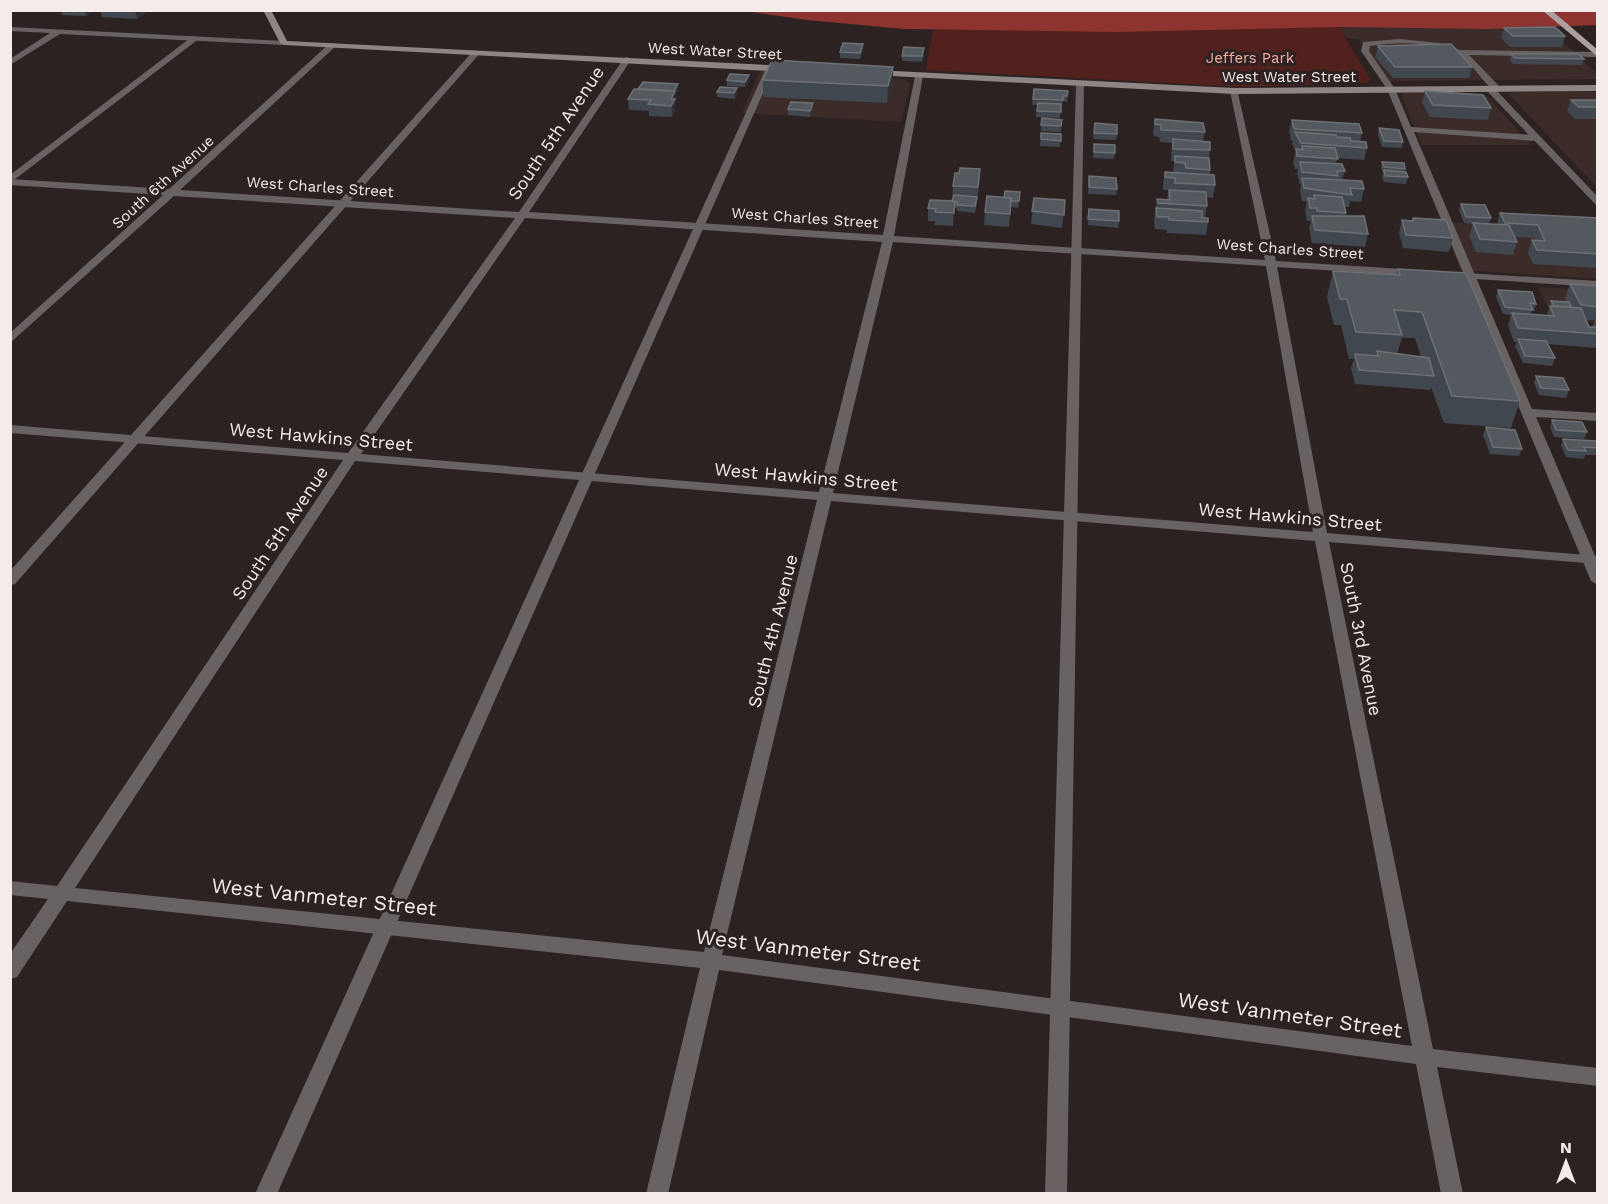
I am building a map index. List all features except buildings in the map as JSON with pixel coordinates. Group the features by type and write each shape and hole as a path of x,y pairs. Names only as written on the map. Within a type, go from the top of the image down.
{"main road":[{"path":"267,10 284,43"},
{"path":"1546,10 1597,55"},
{"name":"West Water Street","path":"284,43 793,69"},
{"name":"West Water Street","path":"862,73 1234,92 1598,88"}],"street":[{"name":"West Water Street","path":"10,29 284,43"},
{"path":"10,63 59,31"},
{"path":"10,181 196,38"},
{"path":"1597,55 1461,52 1440,45 1366,44 1365,51 1391,90 1527,413 1593,560 1598,581"},
{"name":"South 6th Avenue","path":"10,340 174,193 333,45"},
{"path":"10,581 477,52"},
{"path":"1461,52 1535,138 1598,204"},
{"name":"South 5th Avenue","path":"10,971 351,458 522,215 627,60"},
{"path":"266,1194 770,68"},
{"name":"South 4th Avenue","path":"657,1194 711,961 888,238 919,76"},
{"path":"1056,1194 1080,84"},
{"name":"South 3rd Avenue","path":"1234,92 1271,263 1321,537 1452,1194"},
{"path":"1408,129 1535,138"},
{"name":"West Charles Street","path":"10,181 1598,284"},
{"path":"1527,413 1598,417"},
{"name":"West Hawkins Street","path":"10,429 1593,560"},
{"name":"West Vanmeter Street","path":"10,888 711,961 1426,1057 1598,1077"}],"shaded area":[{"path":"1597,10 1598,25 1489,29 1339,27 1115,32 904,29 807,20 744,11"},
{"path":"1339,27 1541,28 1560,39 1597,73 1597,79 1388,81 1383,78 1358,39 1346,38"},
{"path":"760,71 900,79 910,84 901,122 742,113"},
{"path":"1514,92 1597,92 1597,187 1512,98 1509,94"},
{"path":"1403,93 1472,93 1487,96 1531,145 1422,145 1401,95"},
{"path":"1440,222 1597,231 1597,279 1461,270"},
{"path":"1538,287 1597,290 1597,322 1553,319"}],"green space":[{"name":"Jeffers Park","path":"1339,27 1370,79 1368,83 1242,87 926,70 933,30"}]}
